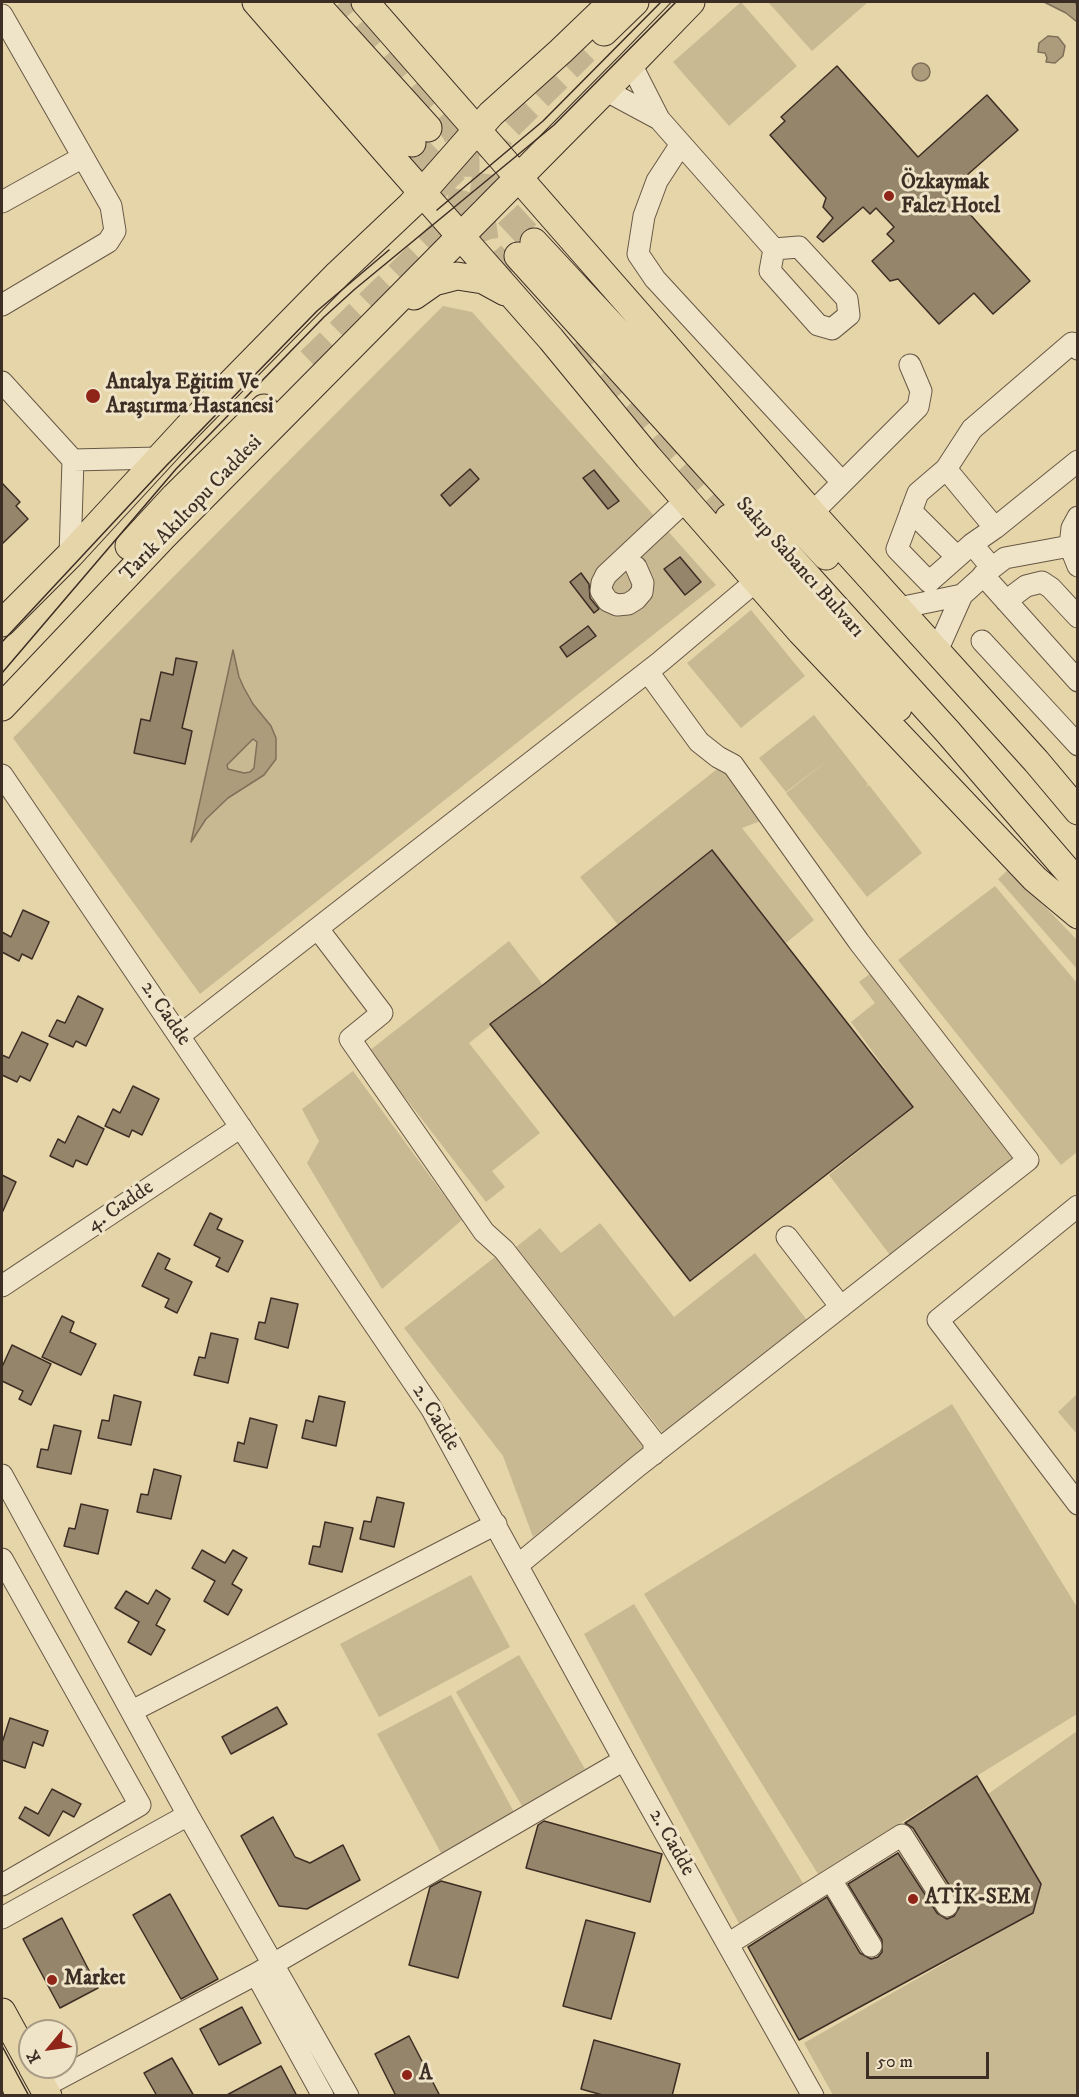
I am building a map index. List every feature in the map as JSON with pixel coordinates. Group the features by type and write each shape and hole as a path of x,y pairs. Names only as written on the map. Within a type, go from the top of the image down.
{"main road":[{"path":"256,2 516,298 801,632 1035,879 1077,915"},
{"path":"284,2 420,135 314,2"},
{"path":"365,2 812,513 1036,761 1077,811"},
{"path":"2,623 70,555 158,458 338,274 423,193 495,110 612,2"},
{"path":"585,51 634,2"},
{"path":"518,178 691,2"},
{"path":"381,234 397,209 400,190 394,169 383,148"},
{"name":"Tarık Akıltopu Caddesi","path":"9,699 163,537 518,178"},
{"name":"Sakıp Sabancı Bulvarı","path":"1077,827 526,249 1077,883"},
{"path":"371,325 434,282 444,278 458,276 483,280 516,298"},
{"path":"9,699 74,610 123,552 175,496 310,361"},
{"path":"729,518 877,685 1077,903"},
{"path":"2,2012 18,2041"}],"street":[{"path":"2,15 111,206 115,231 108,242 2,305"},
{"path":"631,64 659,118 774,249"},
{"path":"604,90 659,118"},
{"path":"681,144 657,181 644,216 638,254 655,279 843,482"},
{"path":"2,202 83,157"},
{"path":"1077,349 1072,343 972,429 946,469 918,493 897,549 929,582 1077,461"},
{"path":"812,513 918,407 921,391 910,365"},
{"path":"2,382 73,460 70,555"},
{"path":"73,460 158,458"},
{"path":"946,469 995,528"},
{"path":"636,567 643,583 642,592 628,604 616,605 608,601 601,591 606,575 686,500"},
{"path":"911,511 965,551 988,572 1006,601 1077,681"},
{"path":"937,651 962,595 1005,558 1074,556 1072,528 1077,517"},
{"path":"179,1036 648,672 756,581"},
{"path":"1006,601 1026,586 1042,582 1051,588 1077,617"},
{"path":"899,608 962,595"},
{"path":"982,641 1077,746"},
{"path":"518,1565 654,1454 1028,1160 860,942 733,765 699,742 648,672"},
{"name":"2. Cadde","path":"2,775 431,1408 624,1760 813,2096"},
{"path":"318,929 382,1014 350,1039 484,1232 504,1250 654,1442 654,1454"},
{"name":"4. Cadde","path":"2,1286 241,1127"},
{"path":"1077,1206 938,1320 1077,1504"},
{"path":"787,1237 841,1307"},
{"path":"2,1475 188,1815 323,2096"},
{"path":"132,1710 496,1524"},
{"path":"2,1559 140,1805 2,1885"},
{"path":"78,2059 264,1970 624,1760"},
{"path":"2,1918 188,1815"},
{"path":"728,1944 902,1835 947,1906"},
{"path":"831,1880 871,1946"},
{"path":"264,1970 348,2096"}],"shaded area":[{"path":"741,2 797,66 729,126 673,62"},
{"path":"768,2 868,2 812,51"},
{"path":"1044,2 1075,2 1077,22 1066,13"},
{"path":"1048,36 1058,37 1065,46 1063,56 1055,63 1046,62 1045,53 1038,52 1039,43"},
{"path":"921,63 927,66 930,72 927,78 921,81 915,78 912,72 915,66"},
{"path":"443,306 472,312 716,585 200,994 13,738"},
{"path":"751,610 805,676 741,728 687,663"},
{"path":"233,650 244,688 253,704 271,726 276,738 276,759 264,775 228,798 206,819 191,842","holes":["253,739 257,742 254,768 250,772 244,773 228,769 227,765"]},
{"path":"814,715 868,784 865,787 869,785 922,853 867,897 786,793 833,756 786,792 759,758"},
{"path":"721,766 763,820 742,828 814,920 786,943 713,851 618,925 580,877"},
{"path":"1009,869 1077,940 1077,969 998,879"},
{"path":"995,886 1077,983 1077,1152 1061,1165 898,960"},
{"path":"509,941 543,985 469,1043 540,1133 492,1171 505,1187 486,1202 369,1051"},
{"path":"876,969 1019,1156 890,1255 829,1175 913,1107 851,1022 875,1003 859,982"},
{"path":"353,1071 462,1220 382,1289 307,1163 319,1141 302,1109"},
{"path":"600,1223 674,1317 755,1253 810,1324 666,1437 516,1247 540,1228 561,1253"},
{"path":"504,1250 654,1442 533,1537 503,1456 404,1328"},
{"path":"1077,1394 1077,1434 1058,1412"},
{"path":"952,1404 1077,1607 1077,1714 818,1874 644,1594"},
{"path":"471,1575 510,1647 379,1717 340,1644"},
{"path":"634,1604 806,1888 742,1929 584,1634"},
{"path":"519,1655 585,1769 522,1806 456,1692"},
{"path":"451,1695 515,1814 441,1853 377,1734"},
{"path":"1077,1731 1077,2095 833,2095 804,2043 1033,1913 966,1930 920,1854 994,1808 988,1794"}],"building":[{"name":"Özkaymak Falez Hotel","path":"837,66 918,157 987,95 1018,130 949,191 1030,281 993,314 974,293 939,324 898,279 890,281 872,261 894,241 887,234 894,227 876,208 870,214 863,207 823,242 817,237 833,218 823,207 826,198 770,135 785,121 781,117"},
{"path":"470,469 479,479 450,506 441,495"},
{"path":"594,470 619,501 608,509 583,478"},
{"path":"2,483 20,502 16,506 28,519 2,544"},
{"path":"680,557 701,582 685,595 664,569"},
{"path":"581,573 589,584 590,598 599,609 594,613 570,582"},
{"path":"588,626 596,636 567,657 560,647"},
{"path":"176,658 197,662 182,728 192,731 185,764 134,753 141,719 150,721 161,672 173,675"},
{"path":"712,850 913,1107 690,1281 490,1024 543,985"},
{"path":"23,910 49,922 32,959 22,954 19,961 2,952 2,932 11,937"},
{"path":"78,996 103,1009 86,1046 76,1041 73,1047 49,1036 57,1020 65,1023"},
{"path":"22,1032 48,1044 30,1081 20,1076 17,1082 2,1075 2,1055 9,1058"},
{"path":"133,1086 159,1099 142,1135 132,1130 129,1137 105,1126 113,1109 120,1113"},
{"path":"78,1116 104,1129 87,1165 76,1160 73,1167 50,1156 58,1139 65,1143"},
{"path":"2,1175 16,1182 2,1213"},
{"path":"210,1213 222,1219 217,1229 243,1241 228,1272 216,1266 220,1258 194,1245"},
{"path":"158,1253 170,1259 165,1269 192,1282 177,1313 165,1307 169,1299 142,1286"},
{"path":"271,1298 298,1304 288,1348 255,1339 259,1322 265,1323"},
{"path":"62,1316 74,1322 70,1332 96,1344 81,1375 42,1357"},
{"path":"211,1333 238,1339 228,1383 194,1375 199,1357 205,1358"},
{"path":"12,1345 51,1364 31,1405 19,1399 23,1391 2,1381 2,1367"},
{"path":"114,1395 141,1402 131,1445 98,1438 102,1420 109,1421"},
{"path":"319,1396 345,1402 336,1446 302,1438 306,1420 313,1422"},
{"path":"250,1418 277,1425 267,1468 234,1461 238,1442 244,1444"},
{"path":"54,1425 81,1431 71,1474 37,1467 41,1449 48,1450"},
{"path":"154,1469 181,1476 171,1519 137,1512 141,1494 148,1495"},
{"path":"377,1497 404,1503 394,1547 360,1539 364,1521 371,1522"},
{"path":"81,1504 108,1510 98,1554 64,1546 69,1528 75,1529"},
{"path":"325,1522 353,1528 342,1572 309,1564 313,1546 320,1547"},
{"path":"202,1550 225,1563 233,1550 247,1558 232,1584 242,1590 228,1615 204,1601 215,1581 192,1568"},
{"path":"156,1590 170,1599 156,1625 165,1630 151,1655 128,1642 139,1622 115,1608 126,1591 148,1604"},
{"path":"277,1707 287,1724 231,1754 222,1737"},
{"path":"10,1718 48,1731 43,1746 33,1742 25,1768 2,1760 2,1743"},
{"name":"ATİK-SEM","path":"977,1776 1041,1884 1033,1913 799,2040 748,1947 827,1897 860,1953 871,1959 878,1957 882,1952 882,1940 848,1884 898,1853 937,1913 947,1919 954,1916 960,1906 958,1899 913,1828 905,1823"},
{"path":"52,1789 81,1804 74,1817 63,1811 49,1836 19,1818 25,1807 38,1814"},
{"path":"273,1817 295,1857 310,1863 343,1845 360,1880 307,1909 279,1906 241,1836"},
{"path":"544,1821 662,1854 650,1902 526,1868 538,1825"},
{"path":"441,1881 481,1892 458,1978 409,1965 430,1887"},
{"path":"170,1894 218,1979 181,1999 133,1915"},
{"path":"62,1918 98,1988 60,2008 23,1939"},
{"path":"586,1920 635,1933 611,2019 563,2006"},
{"path":"242,2007 261,2043 219,2065 200,2029"},
{"name":"A","path":"409,2036 440,2096 396,2096 375,2054"},
{"path":"594,2040 680,2064 672,2096 606,2096 581,2089"},
{"path":"172,2058 194,2096 157,2096 144,2073"},
{"path":"281,2066 297,2096 225,2096"}],"tunnel":[{"path":"310,361 441,233 459,208 466,180 466,161 455,131 341,2"},
{"path":"508,275 490,253 485,240 481,212 487,164 504,131 585,51"},
{"path":"412,143 455,188"},
{"path":"480,184 534,242"},
{"path":"572,346 729,518"}],"tram line":[{"path":"437,210 543,121 661,2"},
{"path":"2,673 176,469 324,317 554,125 676,2"},
{"path":"2,642 166,466 317,311 389,250"},
{"path":"2,2046 29,2096"},
{"path":"2,2090 4,2096"}],"place":[{"name":"Özkaymak Falez Hotel","path":"889,196"},
{"name":"Antalya Eğitim Ve Araştırma Hastanesi","path":"93,396"},
{"name":"ATİK-SEM","path":"913,1899"},
{"name":"Market","path":"52,1980"},
{"name":"A","path":"407,2075"}]}
